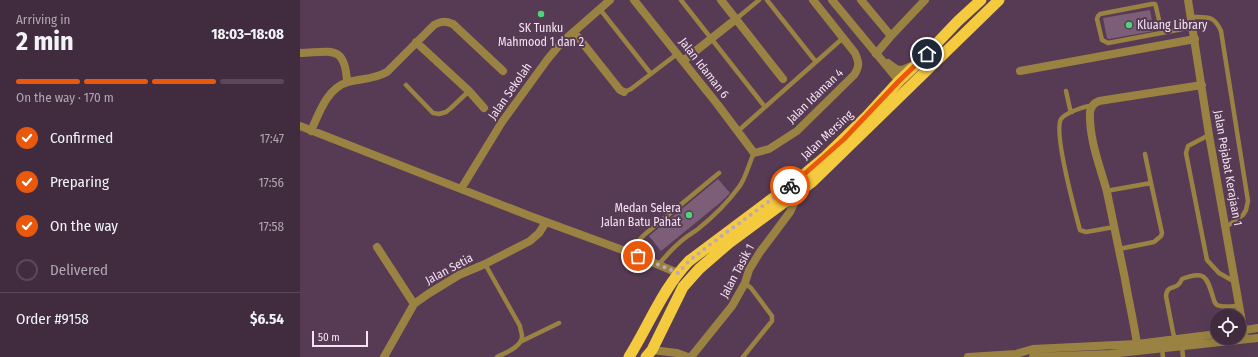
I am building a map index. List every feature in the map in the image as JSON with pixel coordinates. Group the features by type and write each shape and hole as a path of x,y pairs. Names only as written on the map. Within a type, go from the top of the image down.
{"highway":[{"name":"Jalan Mersing","path":"629,357 668,288 678,273 689,261 807,172 844,139 958,21 981,0"},
{"path":"649,353 683,287 699,269 729,243 812,182 999,0"}],"street":[{"name":"Jalan Sekolah","path":"461,189 502,122 557,48 599,8 610,0"},
{"name":"Jalan Idaman 6","path":"634,0 754,152"},
{"path":"721,0 783,78"},
{"name":"Jalan Idaman 4","path":"754,152 769,149 797,131 854,75 859,68 855,53 813,0"},
{"path":"832,0 899,81"},
{"path":"861,0 891,36"},
{"path":"876,54 925,0"},
{"name":"Jalan Pejabat Kerajaan 1","path":"1188,0 1209,135 1239,309"},
{"path":"683,61 736,19"},
{"path":"311,131 327,97 337,87 347,82 378,77 387,72 416,42 439,22 446,21 453,24 503,72"},
{"path":"574,32 620,90 624,92"},
{"path":"1020,72 1195,39"},
{"path":"416,42 469,91 484,108"},
{"path":"300,53 335,53 342,58 345,65 347,82"},
{"path":"876,54 897,70 903,70 919,62"},
{"path":"1138,347 1119,249 1092,138 1091,106 1099,101 1202,85"},
{"path":"300,126 546,222 659,264 678,273"},
{"name":"Jalan Tasik 1","path":"689,357 732,306 745,283 749,270 760,252 790,212 799,192"},
{"name":"Jalan Setia","path":"384,357 414,304 459,274 485,264 530,241 539,233 546,222"},
{"path":"377,246 414,304"},
{"path":"1246,329 1258,328"},
{"path":"1016,354 1032,357 1110,356 1138,347 1178,339 1210,335"},
{"path":"1246,339 1258,338"},
{"path":"968,357 1016,354 1032,349 1162,348 1178,339 1210,339"},
{"path":"649,353 677,353 689,357"}],"lane":[{"path":"681,0 765,107"},
{"path":"736,19 759,0"},
{"path":"767,0 816,62"},
{"path":"1162,33 1154,4 1100,14 1097,19 1102,40 1108,44 1193,27"},
{"path":"599,8 651,74"},
{"path":"1191,17 1208,17 1213,19 1221,31 1248,201 1243,215 1226,227"},
{"path":"738,131 843,38"},
{"path":"624,92 631,89 677,54"},
{"path":"406,85 433,113 439,114 446,112 469,91"},
{"path":"1066,91 1072,112"},
{"path":"1091,106 1086,106 1063,116 1060,120 1059,128 1060,145 1080,230 1086,232 1114,227"},
{"path":"1209,135 1188,146 1186,152 1207,260 1219,273 1235,282"},
{"path":"659,264 679,242 710,218 734,194 745,177 754,152"},
{"path":"1119,249 1154,242 1161,236 1162,233 1145,154"},
{"path":"628,252 641,238 719,173"},
{"path":"1106,191 1151,183"},
{"path":"485,264 520,326 522,337 520,342"},
{"path":"1184,357 1166,296 1166,292 1169,289 1178,287 1182,280 1186,278 1199,276 1206,278 1208,281 1215,303 1219,306 1239,306"},
{"path":"744,357 773,318 751,288 745,283"},
{"path":"497,357 515,347 520,342 559,323"},
{"path":"1162,348 1163,357"}],"building":[{"name":"Kluang Library","path":"1150,10 1154,31 1109,39 1107,38 1103,18"},
{"name":"Medan Selera Jalan Batu Pahat","path":"718,179 730,193 661,251 649,236"}],"way so far":[{"path":"638,256 678,273 689,261 708,246 790,186"}],"place":[{"name":"SK Tunku Mahmood 1 dan 2","path":"541,14"},
{"name":"Kluang Library","path":"1129,25"},
{"name":"Medan Selera Jalan Batu Pahat","path":"689,215"}],"route":[{"path":"790,186 844,139 927,54"}]}
